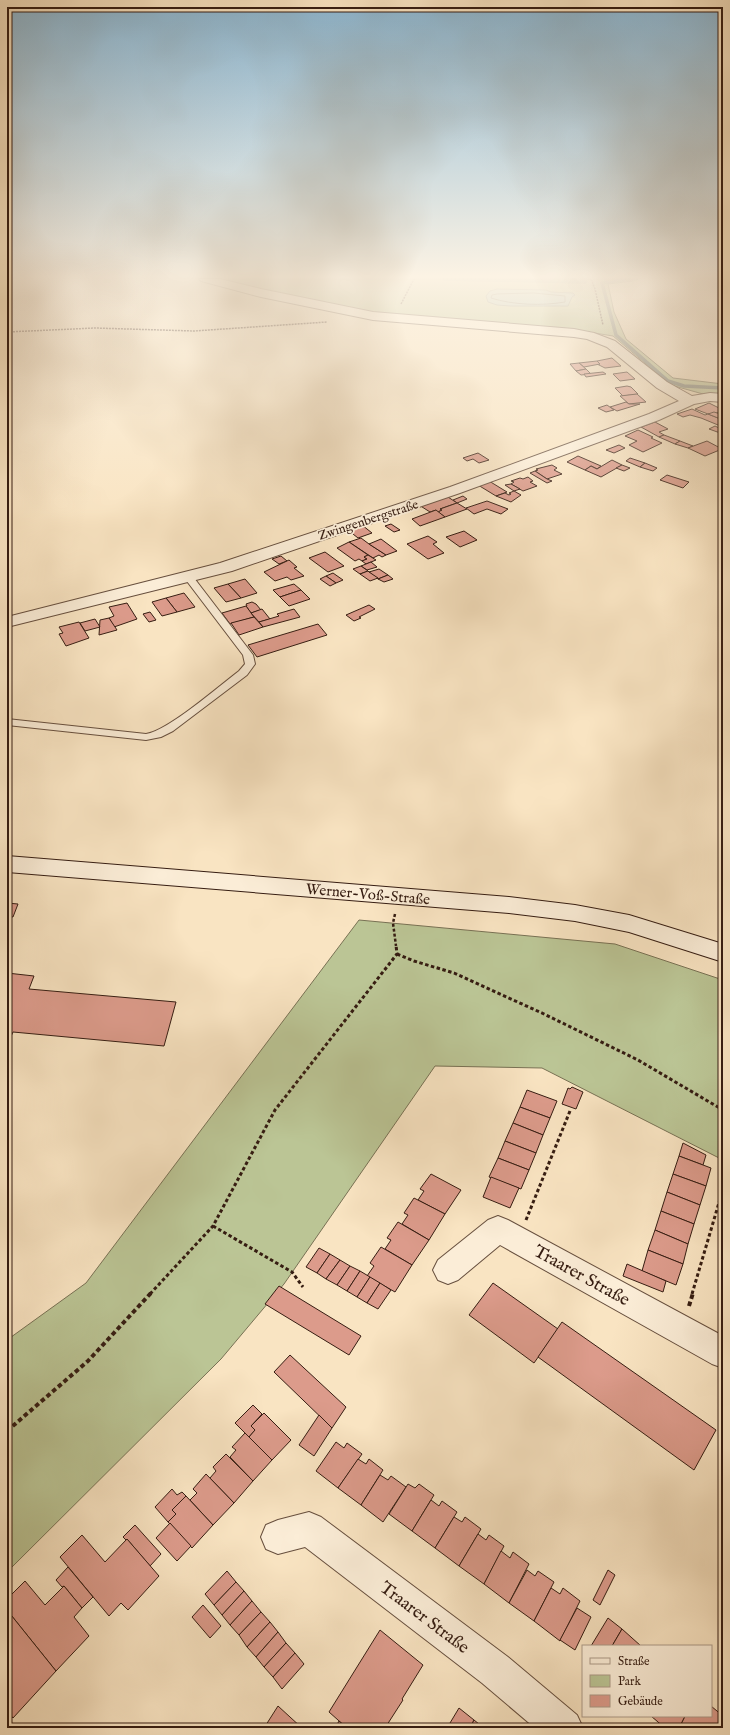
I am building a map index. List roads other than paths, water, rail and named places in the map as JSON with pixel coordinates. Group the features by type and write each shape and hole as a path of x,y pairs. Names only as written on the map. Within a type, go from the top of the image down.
{"street":[{"path":"631,360 662,385 690,401"},
{"name":"Zwingenbergstraße","path":"7,622 226,567 455,490 654,417 690,401 710,397 723,398"},
{"name":"Werner-Voß-Straße","path":"7,864 509,905 574,913 629,924 723,953"},
{"name":"Traarer Straße","path":"448,1270 498,1229 723,1353"},
{"name":"Traarer Straße","path":"278,1537 309,1529 495,1670 564,1728"}],"lane":[{"path":"7,722 139,736 154,736 162,734 243,674 250,664 248,655 188,576"}],"waterway":[{"path":"644,360 668,381 684,386 723,388"}]}
